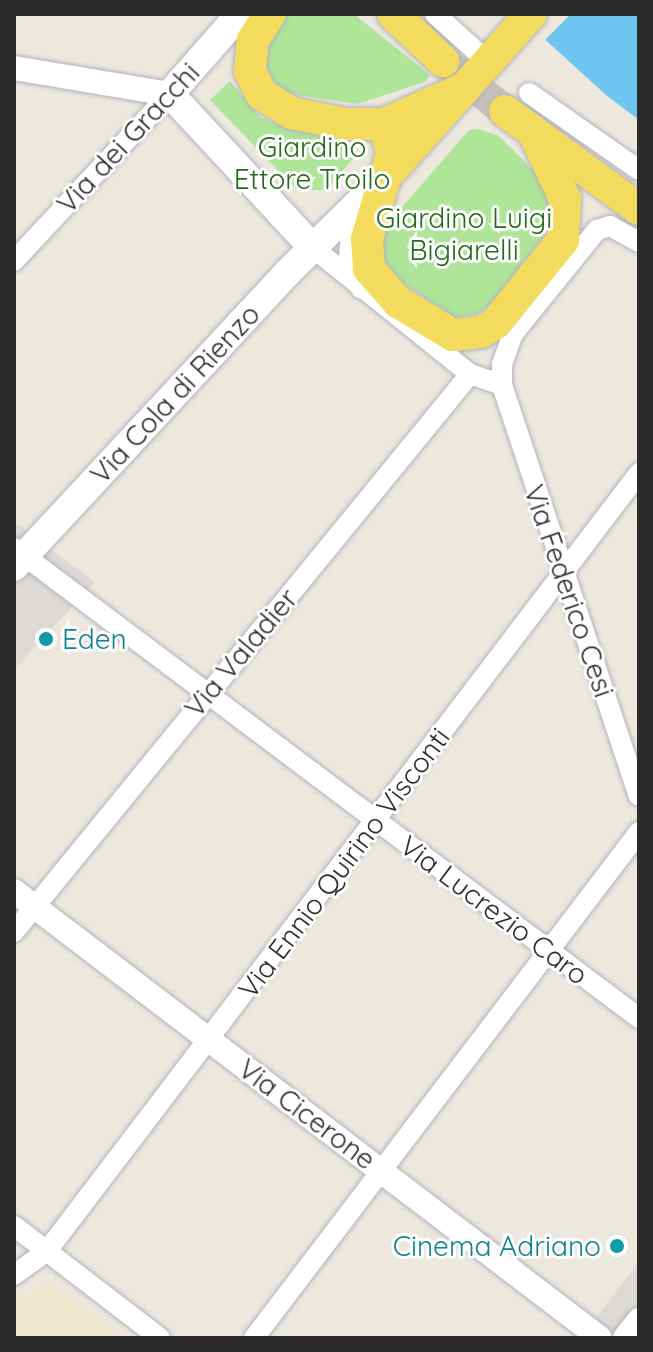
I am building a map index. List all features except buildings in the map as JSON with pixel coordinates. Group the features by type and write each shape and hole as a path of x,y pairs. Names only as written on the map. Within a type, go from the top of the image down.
{"main road":[{"name":"Via dei Gracchi","path":"170,94 240,14"},
{"path":"270,14 255,34 249,57 251,76 261,94 302,115 355,125 384,124 465,88"},
{"path":"376,14 412,19 443,61"},
{"path":"387,175 531,14"},
{"path":"170,94 312,247"},
{"path":"384,124 392,147 366,248 372,277 438,330 481,332 506,313 555,254 565,235 565,199 517,102"},
{"path":"534,133 639,209"},
{"name":"Via Cola di Rienzo","path":"23,553 312,247 387,175"}],"street":[{"path":"412,19 496,53"},
{"path":"14,68 170,94"},
{"name":"Via dei Gracchi","path":"14,261 170,94"},
{"path":"517,102 639,170"},
{"path":"352,209 349,259 353,277 366,295"},
{"name":"Via Federico Cesi","path":"639,242 602,227 505,350 502,385 563,577 639,796"},
{"path":"312,247 366,295 470,374 502,385"},
{"name":"Via Valadier","path":"14,932 470,374"},
{"name":"Via Ennio Quirino Visconti","path":"14,1275 47,1251 563,577 639,473"},
{"name":"Via Lucrezio Caro","path":"23,553 639,1018"},
{"path":"254,1338 639,832"},
{"name":"Via Cicerone","path":"14,891 600,1338"},
{"path":"14,1226 160,1338"},
{"path":"625,1338 639,1320"}],"shaded area":[{"path":"14,522 95,582 14,670"},
{"path":"639,1261 639,1338 582,1338 607,1303"},
{"path":"49,1282 124,1338 14,1338 14,1304"}],"green space":[{"path":"284,14 354,14 430,75 425,82 357,104 290,94 264,73 260,44"},
{"name":"Giardino Ettore Troilo","path":"230,81 260,117 288,129 325,134 357,152 326,190 297,190 210,100"},
{"name":"Giardino Luigi Bigiarelli","path":"478,129 499,136 536,173 549,192 549,229 493,302 477,314 454,317 392,276 382,261 383,229 469,130"}],"water":[{"path":"517,14 639,14 639,120 606,95"}],"pier":[{"path":"513,14 571,14 542,43"}],"tunnel":[{"path":"443,61 505,111"}],"place":[{"name":"Eden","path":"46,639"},
{"name":"Cinema Adriano","path":"617,1246"}]}
